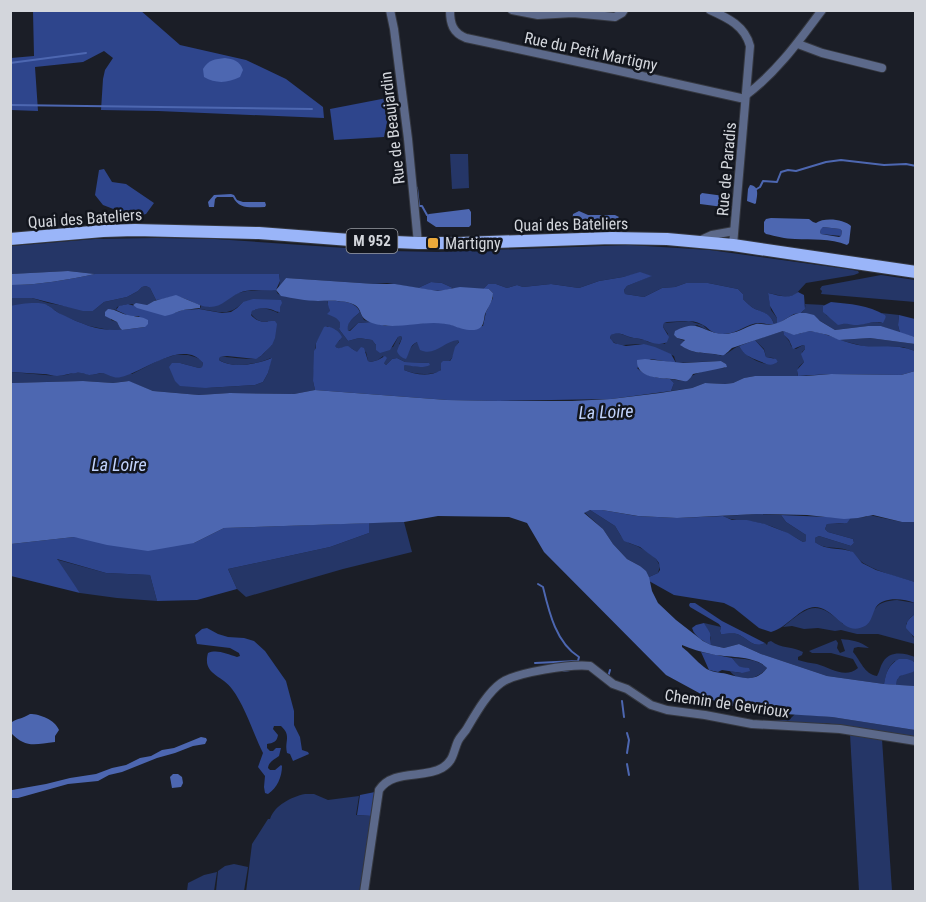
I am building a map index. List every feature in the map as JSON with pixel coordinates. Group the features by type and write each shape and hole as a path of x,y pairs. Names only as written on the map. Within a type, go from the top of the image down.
{"main road":[{"name":"Quai des Bateliers","path":"10,239 103,231 160,230 259,233 418,243 612,238 700,241 915,272"}],"street":[{"name":"Rue de Beaujardin","path":"390,10 408,139 418,243"},
{"name":"Rue du Petit Martigny","path":"450,10 453,28 457,34 466,38 745,97"},
{"name":"Rue du Petit Martigny","path":"512,10 538,15 573,13 615,17 622,14 624,10"},
{"path":"710,10 728,18 742,29 748,40 745,97"},
{"path":"745,97 762,84 798,44 822,10"},
{"path":"798,44 822,53 882,68"},
{"name":"Rue de Paradis","path":"734,245 745,97"},
{"path":"700,241 712,235 734,231"},
{"name":"Chemin de Gevrioux","path":"364,891 379,790 382,785 399,777 441,769 453,758 458,740 500,683 530,672 590,666 613,684 627,689 646,703 667,711 752,724 840,729 915,741"}],"shaded area":[{"path":"140,10 180,45 246,60 286,79 323,107 324,118 101,110 105,70 113,58 104,51 83,62 35,67 38,111 11,110 11,58 34,56 33,11"},
{"path":"392,97 384,137 334,140 330,109"},
{"path":"450,154 468,154 469,188 452,189"},
{"path":"104,169 112,182 126,184 154,203 146,214 134,217 103,205 95,195 99,170"},
{"path":"823,227 840,229 841,236 821,234"},
{"path":"95,239 215,239 389,251 438,252 629,245 710,250 847,269 859,273 806,283 795,295 787,297 768,293 771,310 777,318 777,324 774,324 767,314 749,305 738,289 708,283 686,283 662,288 644,297 625,294 624,290 627,286 651,276 640,273 599,281 579,288 551,284 523,287 517,285 507,288 488,284 483,289 453,288 442,283 431,282 418,288 387,283 286,278 279,287 279,274 95,274 68,271 11,274 11,246"},
{"path":"640,272 652,276 627,286 624,290 625,294 644,297 662,288 686,283 708,283 738,289 746,302 769,315 774,324 759,323 732,333 722,334 714,333 701,324 693,322 667,322 663,327 669,337 667,342 661,344 618,333 611,335 610,338 614,343 626,346 644,344 671,354 676,363 651,359 637,368 648,375 670,379 674,383 671,391 611,399 499,401 447,400 315,390 314,351 324,327 334,329 342,337 336,347 348,346 357,352 361,347 364,348 368,361 378,360 385,356 386,365 392,359 397,358 405,362 429,363 430,365 424,367 404,366 404,370 418,374 433,374 441,370 441,363 450,361 459,342 458,340 453,341 430,352 425,352 420,350 417,342 411,347 406,359 397,351 401,336 390,350 380,353 376,350 376,345 372,340 359,338 348,341 339,329 339,321 327,314 330,311 328,301 346,302 358,308 360,312 349,323 348,331 358,323 371,322 386,326 437,322 461,328 483,326 486,312 493,298 493,293 489,289 483,289 488,284 507,288 517,285 523,287 551,284 579,288"},
{"path":"95,274 279,274 280,281 276,290 244,292 210,307 176,297 156,300 150,288 146,286 127,297 104,302 93,311 83,311 32,298 11,298 11,285 53,282"},
{"path":"881,275 915,280 915,302 821,294 822,286"},
{"path":"431,282 442,283 453,288 440,291 418,288"},
{"path":"146,286 150,288 156,300 147,305 128,304 117,307 116,310 111,309 111,320 117,322 122,330 89,326 63,316 47,305 11,306 11,298 32,298 93,311 104,302 127,297"},
{"path":"276,290 278,294 328,301 330,311 339,321 339,329 348,341 359,338 372,340 376,345 376,350 393,347 398,337 401,336 399,344 408,351 417,342 454,339 459,341 452,358 439,372 417,374 404,370 405,364 418,367 429,363 405,362 397,358 392,359 386,365 383,356 378,360 368,361 366,352 360,350 356,352 348,347 338,349 334,346 340,340 336,330 327,326 316,343 313,381 315,390 294,394 199,395 153,391 128,381 11,383 11,372 57,376 73,373 132,374 159,360 175,355 188,355 200,359 203,363 202,367 180,363 206,388 255,385 263,382 268,373 271,358 252,364 238,365 219,360 220,357 253,359 262,355 272,345 268,321 257,320 251,314 252,311 265,309 278,313 280,307 243,302 228,312 199,309 200,305 209,307 238,293"},
{"path":"798,292 804,295 805,309 777,324 768,293 787,296"},
{"path":"253,299 281,300 280,312 259,309 252,311 251,315 259,321 275,321 277,324 272,345 256,359 227,356 220,357 219,360 238,365 253,364 272,358 263,382 255,385 206,388 180,386 175,381 169,367 172,363 199,368 203,363 195,356 185,354 174,355 119,377 103,373 57,376 11,372 10,306 40,303 89,326 117,330 145,327 139,316 129,316 116,310 119,306 128,304 149,310 174,313 199,309 222,313 231,312 243,302"},
{"path":"831,302 865,307 886,317 883,323 838,325 823,312 823,306"},
{"path":"805,304 825,305 823,306 826,315 841,324 882,323 886,317 881,313 899,315 900,333 881,326 835,330 801,313"},
{"path":"360,312 364,320 371,322 358,323 347,331 349,323"},
{"path":"899,315 915,319 915,337 900,333"},
{"path":"689,321 703,325 709,331 697,325 674,335 685,341 681,345 685,348 721,355 739,346 756,361 768,364 778,362 766,357 764,349 755,340 783,331 791,346 796,349 805,346 802,352 804,362 798,368 798,376 755,376 733,383 705,383 692,388 671,391 674,383 670,379 683,381 702,372 725,368 726,364 721,361 676,363 674,356 657,349 641,344 617,344 610,338 616,332 648,342 665,344 668,334 663,327 664,323"},
{"path":"783,331 795,334 810,331 857,345 909,349 915,351 915,371 901,375 798,376 797,370 804,362 801,354 805,346 793,349"},
{"path":"870,338 915,344 915,351 903,347 863,346 839,340"},
{"path":"755,340 764,350 766,357 776,359 778,362 768,365 755,360 745,354 739,346"},
{"path":"590,510 615,526 629,543 648,552 656,559 660,566 658,573 649,577 640,566 627,559 603,529 584,512"},
{"path":"590,510 677,518 723,516 732,520 747,520 765,524 803,542 806,541 806,535 786,522 781,515 851,518 847,523 827,524 825,529 828,532 853,539 854,543 851,546 819,536 815,538 815,542 824,547 853,552 862,563 876,570 915,582 915,603 900,600 884,601 876,607 867,625 854,629 821,608 809,608 771,632 759,628 724,603 674,595 649,581 649,577 660,570 656,559 640,547 624,541 615,526"},
{"path":"781,515 786,522 806,535 806,541 803,542 768,525 723,516"},
{"path":"869,515 902,522 915,522 915,582 871,567 850,551 822,546 815,542 815,538 819,536 851,546 854,543 853,539 828,532 825,529 827,524 844,523 851,518"},
{"path":"404,522 412,552 246,597 237,589 228,569 330,547 369,533 369,523"},
{"path":"369,523 369,533 330,547 228,569 237,589 197,600 157,601 150,575 106,573 57,559 80,593 11,576 11,544 74,537 194,543 224,528"},
{"path":"55,559 106,573 150,575 157,601 80,593"},
{"path":"897,600 915,603 915,614 906,624 915,638 915,644 878,634 783,627 806,610 813,608 826,611 843,624 875,609 882,603"},
{"path":"690,603 695,603 722,621 765,643 757,645 737,634 721,634 719,624 690,607"},
{"path":"915,614 915,638 906,628 910,618"},
{"path":"704,623 721,627 721,634 737,634 757,645 765,643 767,645 771,641 799,650 803,652 798,660 843,673 858,668 853,659 831,653 809,651 836,640 840,653 845,651 841,639 859,642 869,648 854,648 853,652 866,670 877,676 886,658 894,654 915,657 915,663 895,661 887,671 884,684 827,676 761,654 739,644 724,648 711,645 711,638"},
{"path":"704,623 710,633 711,645 697,636 692,628"},
{"path":"207,628 228,637 254,641 265,651 286,681 294,711 294,725 300,737 302,750 309,754 293,761 286,749 286,733 281,726 274,726 273,729 278,735 274,742 267,744 267,748 273,751 281,748 279,756 271,762 268,768 275,770 281,765 282,770 276,785 268,794 265,793 264,787 265,776 258,767 263,753 245,711 228,684 214,674 208,666 208,653 218,652 237,657 240,656 239,653 230,648 197,644 195,635"},
{"path":"701,652 732,658 739,666 749,668 750,671 742,673 709,670"},
{"path":"732,658 755,661 767,668 754,677 738,678 730,671 741,673 747,668 740,667"},
{"path":"899,659 913,661 915,670 900,676 896,685 884,684 888,670"},
{"path":"915,670 915,686 896,685 900,676"},
{"path":"716,714 766,721 790,719 795,714 832,717 915,730 915,739 826,723 820,725 763,723"},
{"path":"850,734 882,739 892,891 859,891"},
{"path":"375,792 372,816 357,815 360,795"},
{"path":"314,794 328,800 359,796 356,815 372,816 362,891 246,892 252,844 268,819 280,806 294,797"},
{"path":"234,864 248,867 244,891 216,891 218,871"},
{"path":"217,872 214,891 187,891 188,883 204,875"}],"water":[{"path":"225,58 240,64 243,70 240,77 222,82 204,77 203,69 207,64"},
{"path":"750,185 757,189 755,204 747,201"},
{"path":"702,193 724,196 723,207 700,204"},
{"path":"231,194 243,202 265,202 266,205 265,207 246,207 239,204 233,197 217,197 214,207 209,207 208,202 214,195"},
{"path":"469,209 471,225 469,227 436,227 427,221 429,214"},
{"path":"579,211 588,215 619,217 602,223 586,220 577,224 572,221 573,214"},
{"path":"766,219 809,219 816,223 829,219 839,220 851,226 849,243 847,245 828,240 788,238 766,234 764,222","holes":["823,227 842,231 839,237 820,232"]},
{"path":"68,271 95,274 53,282 11,285 11,274"},
{"path":"286,278 395,284 438,291 460,287 489,289 493,296 482,326 475,330 434,323 392,326 367,321 358,307 350,303 281,296 276,290"},
{"path":"176,295 200,305 200,308 182,310 165,316 133,305 136,303 147,305"},
{"path":"108,309 143,318 148,320 148,324 145,327 122,330 117,322 105,316"},
{"path":"799,313 814,315 835,330 881,326 915,337 915,344 870,338 839,340 810,331 794,335 783,331 732,348 722,355 689,350 680,345 685,340 674,335 675,331 690,326 728,334 756,324 774,324"},
{"path":"637,360 683,363 721,361 727,367 693,374 684,381 644,374"},
{"name":"La Loire","path":"915,371 915,522 902,522 873,515 844,519 807,515 757,514 677,518 638,516 602,510 590,510 584,513 603,529 627,559 646,571 658,603 703,641 724,648 739,644 761,654 827,676 915,686 915,730 832,717 754,712 712,700 666,675 544,552 527,523 509,517 438,516 404,522 224,528 194,543 148,551 74,537 11,544 11,383 129,381 153,391 199,395 294,394 315,390 447,400 572,401 660,393 692,388 705,383 733,383 755,376 901,375","holes":["682,645 711,654 756,661 767,668 753,678 712,671 701,665"]},
{"path":"30,714 47,718 57,726 59,730 55,736 55,742 26,743 10,732 12,722"},
{"path":"201,737 206,738 205,744 157,758 98,781 68,784 11,798 12,790 96,774"},
{"path":"173,774 182,777 181,787 172,788 170,777"}],"waterway":[{"path":"10,63 86,53"},
{"path":"10,105 312,109"},
{"path":"755,190 763,181 777,182 781,172 796,171 826,162 841,160 916,166"},
{"path":"415,185 419,206 422,206 427,215"},
{"path":"535,663 578,661 579,657 571,651 559,635 543,587 538,584"},
{"path":"563,671 570,670"},
{"path":"608,677 610,670"},
{"path":"622,701 624,717"},
{"path":"627,733 629,740 627,753"},
{"path":"627,764 629,775"}],"place":[{"name":"Martigny","path":"433,243"}]}
